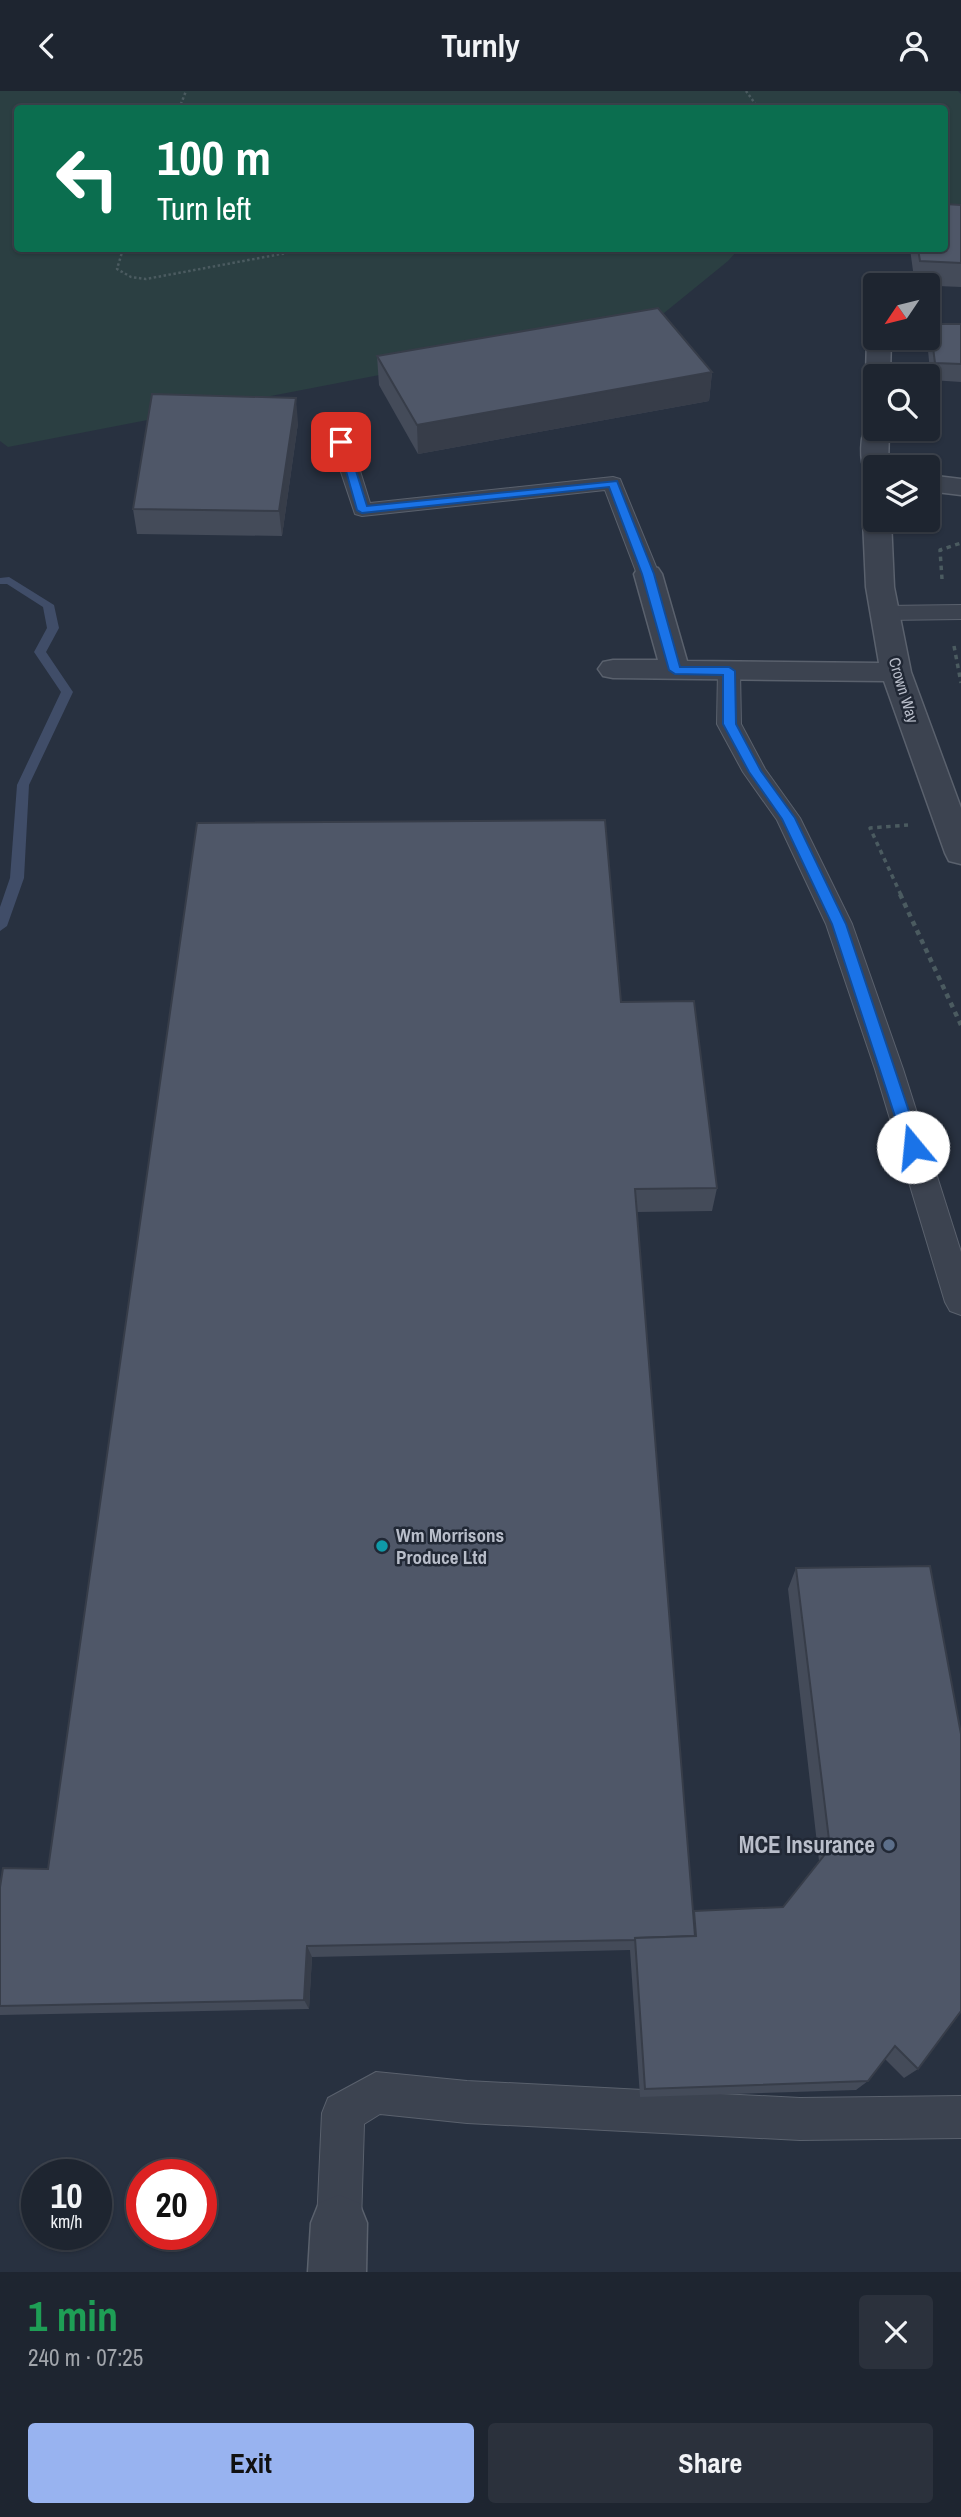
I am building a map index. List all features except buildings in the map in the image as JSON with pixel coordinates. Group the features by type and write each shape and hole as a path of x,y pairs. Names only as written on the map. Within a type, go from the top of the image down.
{"street":[{"path":"940,484 961,487"},
{"name":"Crown Way","path":"878,532 880,587 896,672 961,853"},
{"path":"648,574 675,670"},
{"path":"613,669 896,672"}],"lane":[{"path":"341,442 362,510 613,483 648,574"},
{"path":"885,613 961,613"},
{"path":"729,671 729,724 755,772 788,818 839,924 889,1069 961,1302"},
{"path":"338,2248 343,2113 376,2093 467,2102 800,2119 961,2117"}],"path":[{"path":"122,252 117,269 124,276 138,280 157,279 293,252"},
{"path":"943,587 940,550 961,543"},
{"path":"953,638 961,683"},
{"path":"918,824 870,828 961,1025"}],"green space":[{"path":"0,91 958,91 961,94 961,214 948,215 948,105 14,105 14,252 736,252 653,322 8,447 0,441"}],"waterway":[{"path":"0,581 9,580 48,605 53,628 40,652 67,692 23,785 17,878 0,926"}],"place":[{"name":"Wm Morrisons Produce Ltd","path":"382,1546"},
{"name":"MCE Insurance","path":"889,1845"}],"route":[{"path":"341,442 362,510 613,483 648,574 675,670 729,671 729,724 755,772 788,818 839,924 913,1147"}]}
